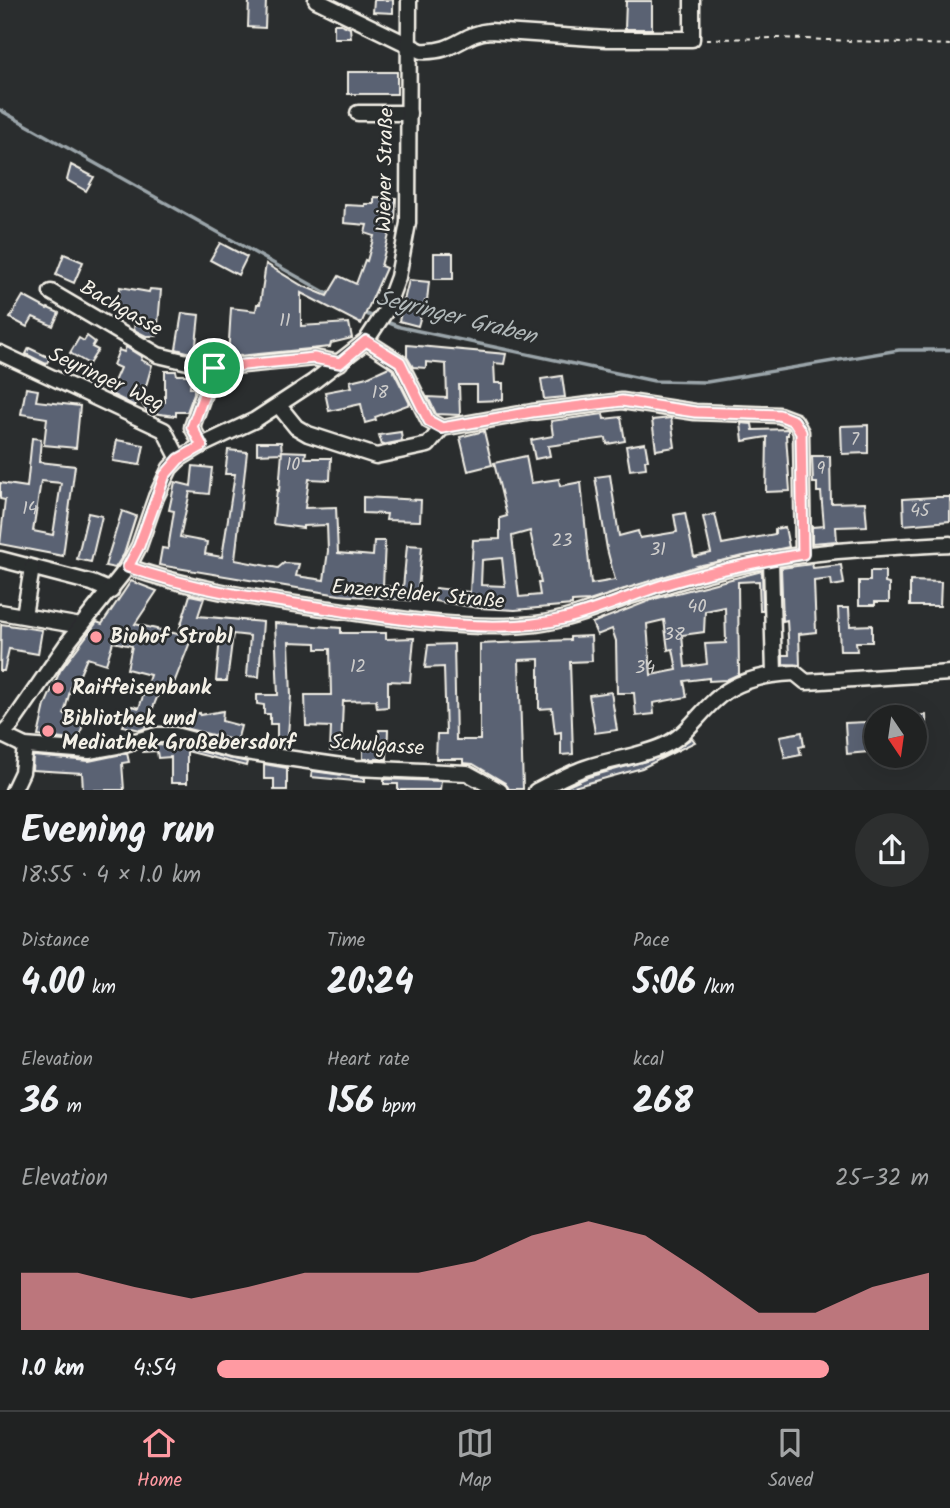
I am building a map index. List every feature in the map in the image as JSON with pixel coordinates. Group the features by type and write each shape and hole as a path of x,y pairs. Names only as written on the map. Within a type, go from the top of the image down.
{"street":[{"path":"316,0 421,51 445,50 480,32 491,31 607,39 692,39 692,0"},
{"name":"Wiener Straße","path":"1,736 37,684 128,567 139,546 165,475 179,459 279,406 340,363 368,337 385,312 398,277 408,223 409,0"},
{"path":"358,113 409,113"},
{"name":"Bachgasse","path":"51,292 158,355 214,368"},
{"path":"368,337 400,362 429,421 442,428 532,412 622,401 695,412 779,415 794,421 801,432 803,554"},
{"name":"Seyringer Weg","path":"0,354 164,430 179,459"},
{"path":"202,446 192,427 214,368 314,358 340,363"},
{"path":"279,406 296,427 308,434 376,456 428,445 442,428"},
{"path":"164,430 192,427"},
{"name":"Enzersfelder Straße","path":"128,567 150,575 243,596 368,615 459,625 501,625 563,619 664,585 724,569 803,554 950,544"},
{"path":"0,559 111,590"},
{"path":"771,560 774,674"},
{"path":"24,615 32,568"},
{"path":"0,612 81,626"},
{"path":"536,790 585,768 630,758 663,746 684,734 716,698 737,684 774,674 795,673 806,682 950,673"},
{"name":"Schulgasse","path":"1,736 25,746 89,751 158,735 175,735 231,750 356,768 467,773 500,790"},
{"path":"13,790 22,772 25,746"}],"path":[{"path":"692,39 780,38 950,45"}],"building":[{"path":"249,0 266,0 265,28 248,27"},
{"path":"374,0 393,0 393,13 373,12"},
{"path":"626,1 652,1 652,29 625,29"},
{"path":"334,24 350,28 351,38 334,38"},
{"path":"348,72 397,72 397,94 348,94"},
{"path":"71,165 94,177 86,191 67,180"},
{"path":"374,197 396,198 395,223 392,223 381,266 386,268 361,324 301,293 301,326 349,323 352,338 331,343 330,347 228,357 231,308 256,311 257,304 260,304 266,264 301,285 327,296 339,276 356,284 365,260 367,261 374,236 365,233 367,225 344,223 345,205 374,204"},
{"path":"220,243 247,257 238,275 210,260"},
{"path":"434,253 453,253 453,279 434,279"},
{"path":"64,254 83,262 74,283 56,275"},
{"path":"409,280 429,282 427,301 418,326 399,321"},
{"path":"120,287 149,292 150,289 161,290 157,336 146,336 134,330 135,319 115,315"},
{"path":"23,296 59,313 53,326 33,317 27,327 10,318"},
{"path":"182,313 199,315 195,354 176,349"},
{"path":"87,336 95,342 92,347 98,350 89,364 70,353 79,338 84,341"},
{"path":"407,345 506,354 504,364 494,363 495,383 503,383 503,400 477,401 477,385 459,385 460,415 436,414 428,397 447,398 446,364 426,362 426,368 413,367 407,357"},
{"path":"126,347 142,357 141,360 152,365 142,400 165,402 165,371 176,371 177,375 191,375 190,388 194,388 194,393 187,412 176,412 176,416 151,413 147,412 139,399 135,406 109,393 120,368 113,365 119,350 124,352"},
{"path":"29,348 50,358 46,364 26,354"},
{"path":"389,367 410,404 365,423 361,404 329,411 325,392 352,387 350,381"},
{"path":"562,376 565,397 544,399 541,379"},
{"path":"26,388 38,390 36,401 80,406 76,448 44,445 47,418 21,414"},
{"path":"603,414 604,419 621,417 625,441 607,444 606,438 548,446 550,456 535,459 531,440 553,436 551,421"},
{"path":"671,418 675,447 656,450 652,420"},
{"path":"741,423 752,424 753,430 788,429 786,435 790,491 766,492 767,437 743,441"},
{"path":"868,425 868,453 842,454 841,426"},
{"path":"484,431 492,465 468,471 460,437"},
{"path":"401,432 402,441 382,445 379,435"},
{"path":"32,438 41,439 39,462 75,466 63,556 0,544 5,500 0,499 0,483 27,487","holes":["41,481 61,483 53,535 33,531"]},
{"path":"117,440 144,445 140,465 113,461"},
{"path":"257,442 281,442 282,453 257,454"},
{"path":"645,443 648,460 645,460 646,468 630,470 626,446"},
{"path":"228,450 247,452 235,560 278,568 284,563 299,564 296,576 324,580 328,551 327,525 303,528 273,524 282,451 306,452 305,458 331,458 330,480 309,479 305,508 336,507 338,553 373,556 374,541 385,541 383,586 403,588 407,545 422,546 417,601 339,595 159,565 162,548 168,549 174,511 169,510 175,482 191,486 193,466 212,468 209,494 190,492 180,537 207,542 205,554 222,557 235,474 225,474"},
{"path":"526,456 531,483 559,479 560,486 581,482 591,584 615,580 595,477 610,475 619,536 638,531 640,538 677,532 674,515 685,513 694,557 711,553 703,517 715,514 722,544 775,534 775,529 785,527 789,547 697,566 589,601 572,602 572,605 515,610 434,601 436,588 470,592 473,540 500,539 500,518 507,516 494,463","holes":["530,531 541,583 538,583 540,595 519,597 512,536","502,558 505,586 481,585 482,560"]},
{"path":"812,456 830,456 831,503 865,502 867,526 836,527 837,541 812,543 812,527 824,526 821,492 817,492 817,483 813,483"},
{"path":"363,497 421,500 420,521 386,520 387,514 363,513"},
{"path":"950,497 950,521 904,525 903,499"},
{"path":"122,511 136,516 124,554 115,568 105,566"},
{"path":"88,513 102,516 91,562 77,559"},
{"path":"812,564 813,568 841,565 844,584 832,586 831,579 814,581 816,632 799,634 800,665 783,664 783,655 789,655 787,620 783,621 781,568"},
{"path":"762,571 763,611 760,611 759,581 738,582 739,674 726,680 709,681 709,678 684,681 687,697 653,703 654,714 636,716 634,693 617,693 616,641 612,629 597,635 592,623 654,599","holes":["725,607 726,643 705,644 707,664 685,667 682,635 704,632 705,611","664,620 668,650 673,649 677,670 651,675 647,624"]},
{"path":"870,571 885,571 885,583 889,584 889,602 859,605 859,581 870,581"},
{"path":"131,581 157,591 135,624 178,634 190,595 204,598 198,616 263,622 259,677 247,676 250,636 233,634 227,681 216,681 220,637 194,632 174,683 168,681 165,691 160,690 145,728 140,730 123,726 132,706 139,708 150,675 127,669 132,646 113,642 106,664 87,658 74,688 71,687 64,714 84,719 79,741 38,736 45,705 60,671 97,622 102,624"},
{"path":"910,581 941,582 940,606 910,606"},
{"path":"838,608 849,608 850,626 872,625 872,642 856,642 857,651 840,651"},
{"path":"275,623 341,628 341,633 386,633 386,639 414,638 410,682 388,681 388,707 377,708 376,700 343,701 341,751 330,751 331,727 306,726 305,695 331,695 330,649 316,649 316,643 289,642 291,696 287,748 277,747 277,724 270,724 270,714 264,714 264,705 257,704 257,695 278,695"},
{"path":"1,624 42,630 38,654 9,649 4,671 0,671"},
{"path":"591,636 592,661 570,662 573,754 561,755 561,732 555,733 552,708 539,709 539,659 519,660 523,789 509,789 505,783 473,764 463,763 463,759 436,759 437,734 446,734 444,667 425,668 428,645 454,644 456,740 480,740 480,644 570,640 570,637"},
{"path":"611,692 617,730 595,733 589,695"},
{"path":"223,711 222,721 241,726 237,741 184,728 187,715"},
{"path":"864,722 864,752 847,754 845,723"},
{"path":"379,730 388,730 387,759 363,759 363,746 378,747"},
{"path":"802,732 804,746 799,747 801,755 785,758 780,736"},
{"path":"692,738 695,742 642,768 563,790 588,777 667,755"},
{"path":"158,745 181,747 247,762 246,766 187,751 187,783 171,783 171,757 158,758 157,751 143,752 143,749"},
{"path":"127,753 129,762 122,763 124,790 83,790 82,773 32,770 33,756 89,761"},
{"path":"264,764 287,768 287,790 274,790 274,779 264,779"},
{"path":"312,771 365,778 365,782 311,777"},
{"path":"384,779 441,781 440,790 398,790 398,784 384,784"}],"waterway":[{"name":"Seyringer Graben","path":"0,110 330,295"},
{"name":"Seyringer Graben","path":"361,312 377,318"},
{"name":"Seyringer Graben","path":"384,321 400,327 654,381 707,382 899,350 950,350"}],"place":[{"name":"Biohof Strobl","path":"96,637"},
{"name":"Raiffeisenbank","path":"58,688"},
{"name":"Bibliothek und Mediathek Großebersdorf","path":"48,731"}],"route":[{"path":"366,341 400,362 429,421 442,428 532,412 622,401 695,412 779,415 794,421 801,432 803,554 724,569 664,585 563,619 534,624 501,625 459,625 368,615 243,596 150,575 128,567 148,524 165,475 179,459 202,446 192,427 214,368 314,358 340,363 366,341"}]}
